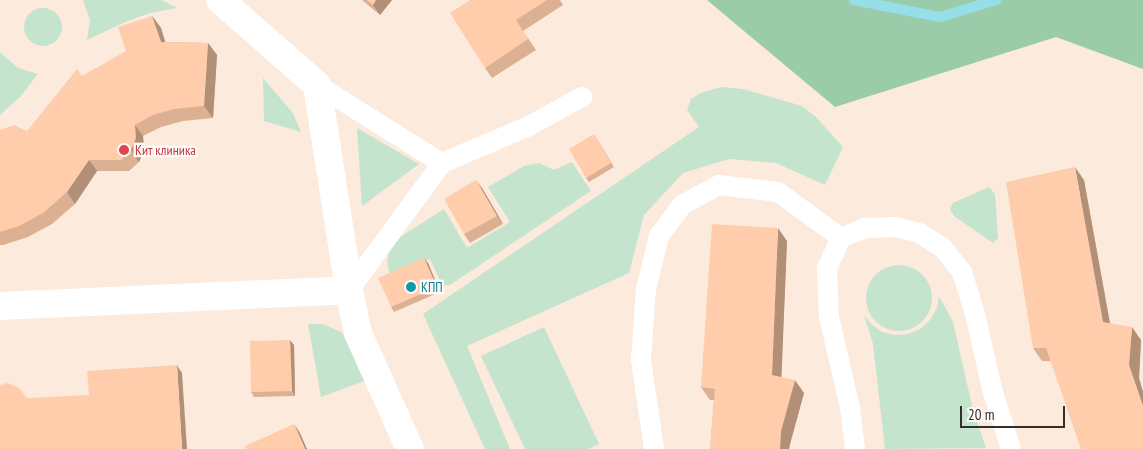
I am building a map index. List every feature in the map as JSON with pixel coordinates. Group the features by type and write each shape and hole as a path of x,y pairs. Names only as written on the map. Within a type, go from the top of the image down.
{"street":[{"path":"220,0 317,85 349,290 358,333 410,449"},
{"path":"0,306 349,290"}],"lane":[{"path":"317,85 442,163"},
{"path":"349,290 442,163 527,126 582,97"},
{"path":"654,449 641,360 646,289 659,236 682,205 719,185 778,192 842,238"},
{"path":"855,449 850,408 829,317 827,268 842,238 864,228 894,227 919,233 943,248 962,272 975,314 992,389 1011,449"}],"green space":[{"path":"83,0 162,0 177,8 150,13 125,22 87,40 90,20"},
{"path":"707,0 1143,0 1143,69 1056,37 835,107"},
{"path":"43,8 50,9 56,14 61,20 61,34 56,40 50,45 43,46 36,45 30,40 25,34 24,27 25,20 30,14 36,9"},
{"path":"0,52 18,68 38,74 20,97 0,115"},
{"path":"263,78 293,113 301,132 264,121"},
{"path":"721,87 743,89 802,106 816,117 843,147 825,185 776,163 729,159 683,173 644,215 629,273 467,346 510,449 485,449 423,314 699,127 687,110 691,99 701,93"},
{"path":"357,128 419,164 362,206"},
{"path":"572,162 591,191 450,285 442,285 430,259 390,275 387,263 389,250 397,239 444,209 467,248 510,222 488,187 524,166 539,163 554,170"},
{"path":"989,187 995,194 998,238 993,243 954,216 950,209 953,203"},
{"path":"899,265 912,268 922,275 929,285 932,298 929,311 922,321 912,328 899,331 886,328 876,321 869,311 866,298 869,285 876,275 886,268"},
{"path":"939,296 953,322 973,410 986,448 885,449 873,344 864,315 872,325 882,332 895,335 908,334 920,329 930,320 937,308"},
{"path":"308,324 323,324 341,332 350,344 367,380 321,397"},
{"path":"544,327 599,444 588,449 525,449 481,356"}],"building":[{"path":"367,0 376,0 373,5"},
{"path":"470,0 547,0 516,20 528,39 485,68 450,13"},
{"path":"152,16 161,42 208,43 204,106 174,109 153,115 135,125 136,138 131,150 121,160 89,160 67,192 43,213 19,226 0,232 0,130 14,125 27,131 77,69 82,76 126,51 118,27"},
{"path":"594,134 611,163 586,178 569,149"},
{"path":"1075,167 1103,322 1132,327 1129,365 1143,406 1143,449 1081,449 1046,348 1033,348 1006,182"},
{"path":"476,180 497,216 464,234 444,199"},
{"path":"712,224 778,228 772,375 795,380 781,431 780,449 710,449 715,389 701,387"},
{"name":"КПП","path":"424,258 437,287 391,307 378,278"},
{"path":"290,340 292,391 251,392 250,341"},
{"path":"177,365 182,449 0,449 0,385 8,383 19,388 27,398 89,395 87,371"},
{"path":"294,424 305,449 247,449 245,446"}],"waterway":[{"path":"854,0 940,17 996,0"}],"place":[{"name":"Кит клиника","path":"124,150"},
{"name":"КПП","path":"411,287"}]}
